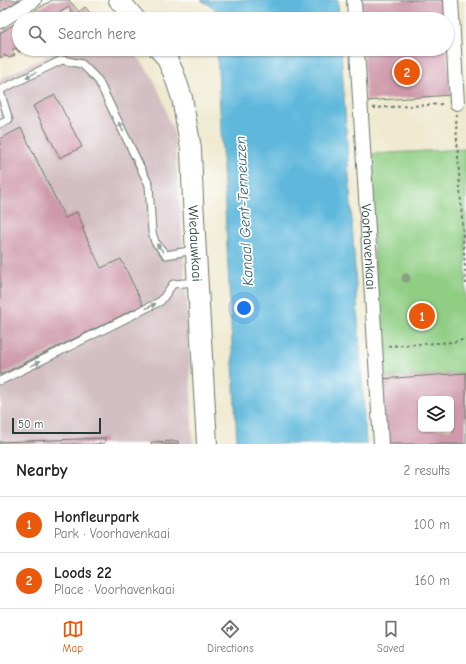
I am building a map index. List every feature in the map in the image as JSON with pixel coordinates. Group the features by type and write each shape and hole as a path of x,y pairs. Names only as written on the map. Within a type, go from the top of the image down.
{"main road":[{"path":"119,0 129,12"},
{"name":"Wiedauwkaai","path":"165,56 174,74 182,98 191,148 207,444"}],"street":[{"path":"15,12 34,0"},
{"path":"354,0 355,12"},
{"path":"451,0 452,12"},
{"path":"0,21 12,14"},
{"path":"454,52 457,103"},
{"name":"Voorhavenkaai","path":"357,56 381,444"}],"lane":[{"path":"0,124 9,120 0,91 62,60 82,64 98,80 149,185 152,232 156,242 166,255 196,250"},
{"path":"0,381 161,301 173,284 198,281"}],"path":[{"path":"361,108 457,103 456,124 466,284"},
{"path":"375,346 454,342 466,339"}],"shaded area":[{"path":"48,56 136,56 153,78 164,103 174,133 187,303 193,444 0,444 0,79"}],"green space":[{"path":"466,149 466,373 381,378 369,154"}],"water":[{"path":"201,0 338,0 339,12 215,12 215,8"},
{"name":"Kanaal Gent-Terneuzen","path":"217,56 341,56 366,444 237,444"}],"building":[{"path":"0,0 19,0 0,12"},
{"path":"52,0 69,0 79,12 72,12 69,7 60,12 33,12"},
{"path":"360,0 446,0 447,12 361,12"},
{"path":"85,7 89,12 79,12"},
{"path":"12,25 13,56 9,58 5,55 0,58 0,33"},
{"path":"363,56 448,56 451,95 366,101"},
{"path":"55,95 82,147 60,158 33,106"},
{"path":"21,128 65,218 77,212 84,228 82,228 101,268 121,259 143,305 0,375 0,139"},
{"path":"466,373 466,444 385,444 381,379"},
{"path":"105,438 105,443 92,444 0,444 0,442"},
{"path":"178,441 178,444 151,444 151,442"}],"place":[{"name":"Loods 22","path":"407,72"},
{"name":"Honfleurpark","path":"422,316"}]}
